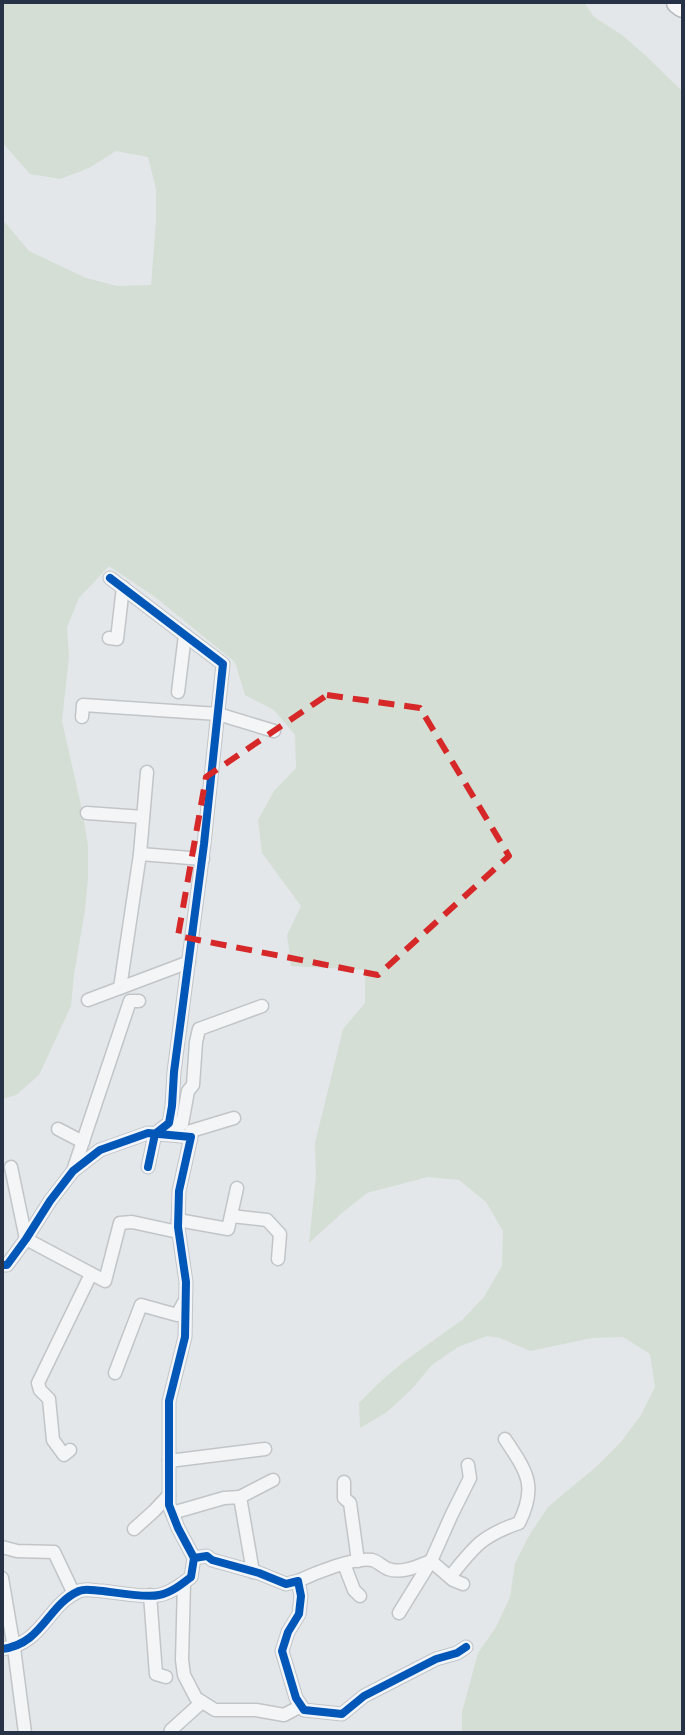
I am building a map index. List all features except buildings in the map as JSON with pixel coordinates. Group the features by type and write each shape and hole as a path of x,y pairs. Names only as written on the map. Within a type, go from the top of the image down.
{"street":[{"path":"110,578 223,664 203,859 172,1106 169,1123 155,1134 148,1167"},
{"path":"109,638 117,639 123,587"},
{"path":"178,692 185,635"},
{"path":"82,717 83,705 218,714 274,731"},
{"path":"120,988 140,854 147,772"},
{"path":"87,813 143,817"},
{"path":"140,854 203,859"},
{"path":"88,1000 189,962"},
{"path":"73,1171 130,1001 139,1001"},
{"path":"8,1649 41,1629 63,1600 82,1589 159,1595 179,1587 191,1577 194,1558 169,1505 169,1401 185,1337 186,1282 178,1226 179,1191 191,1134 196,1042 199,1029 262,1006"},
{"path":"169,1123 182,1124 188,1091 193,1085"},
{"path":"2,1265 7,1265 73,1171 100,1150 148,1133 191,1134 234,1118"},
{"path":"58,1129 83,1142"},
{"path":"11,1167 26,1239 105,1281 120,1223 228,1229 237,1188"},
{"path":"231,1216 267,1220 280,1234 278,1259"},
{"path":"70,1450 64,1455 53,1440 49,1399 38,1383 91,1274"},
{"path":"115,1373 141,1305 177,1315 185,1299"},
{"path":"450,1577 486,1536 519,1523 527,1508 527,1475 505,1439"},
{"path":"169,1461 265,1449"},
{"path":"399,1613 431,1561 470,1478 468,1465"},
{"path":"172,1513 224,1498 240,1497 273,1480"},
{"path":"344,1482 344,1498 350,1503 358,1561"},
{"path":"134,1529 169,1495"},
{"path":"240,1497 253,1572"},
{"path":"2,1547 17,1551 54,1552 74,1594"},
{"path":"194,1558 207,1556 286,1584 358,1561 374,1560 396,1572 431,1561"},
{"path":"431,1561 463,1584"},
{"path":"344,1564 354,1590 360,1596"},
{"path":"2,1578 8,1649 25,1733"},
{"path":"298,1581 301,1596 299,1614 288,1632 282,1651 296,1698 304,1710 342,1714 367,1695 466,1647"},
{"path":"184,1583 182,1660 184,1675 196,1698 215,1710 256,1710 284,1715 301,1706"},
{"path":"150,1595 156,1674 166,1677"},
{"path":"170,1733 202,1702"}],"highlighted area":[{"path":"327,695 420,708 509,856 378,975 178,936 206,777"}],"shaded area":[{"path":"2,2 584,2 594,17 622,35 683,92 683,1733 462,1733 462,1712 478,1653 496,1627 510,1597 515,1563 548,1507 597,1466 641,1415 655,1387 650,1354 623,1337 592,1338 530,1351 487,1336 458,1347 432,1365 387,1412 360,1428 359,1403 406,1360 462,1320 484,1297 502,1266 503,1231 486,1202 459,1180 428,1177 367,1193 309,1243 316,1176 315,1143 343,1029 365,1003 365,970 291,966 287,935 301,906 262,853 258,820 274,791 296,768 295,735 274,710 245,695 235,662 155,597 109,566 79,598 67,627 69,656 62,721 88,846 85,910 71,1006 39,1075 16,1095 2,1099 2,219 29,251 86,278 117,286 151,285 156,189 148,157 116,151 89,168 60,179 30,174 2,142"}],"cycle path":[{"path":"110,578 223,664 172,1106 169,1123 155,1134 148,1167"},
{"path":"2,1265 7,1265 73,1171 100,1150 148,1133 191,1137 179,1191 178,1227 186,1282 185,1337 169,1401 169,1505 194,1558 191,1577 172,1590 153,1596 79,1591 59,1605 27,1640 2,1649"},
{"path":"194,1558 207,1556 286,1584 298,1581 301,1596 299,1614 288,1632 282,1651 296,1698 304,1710 342,1714 364,1696 466,1647"}]}
